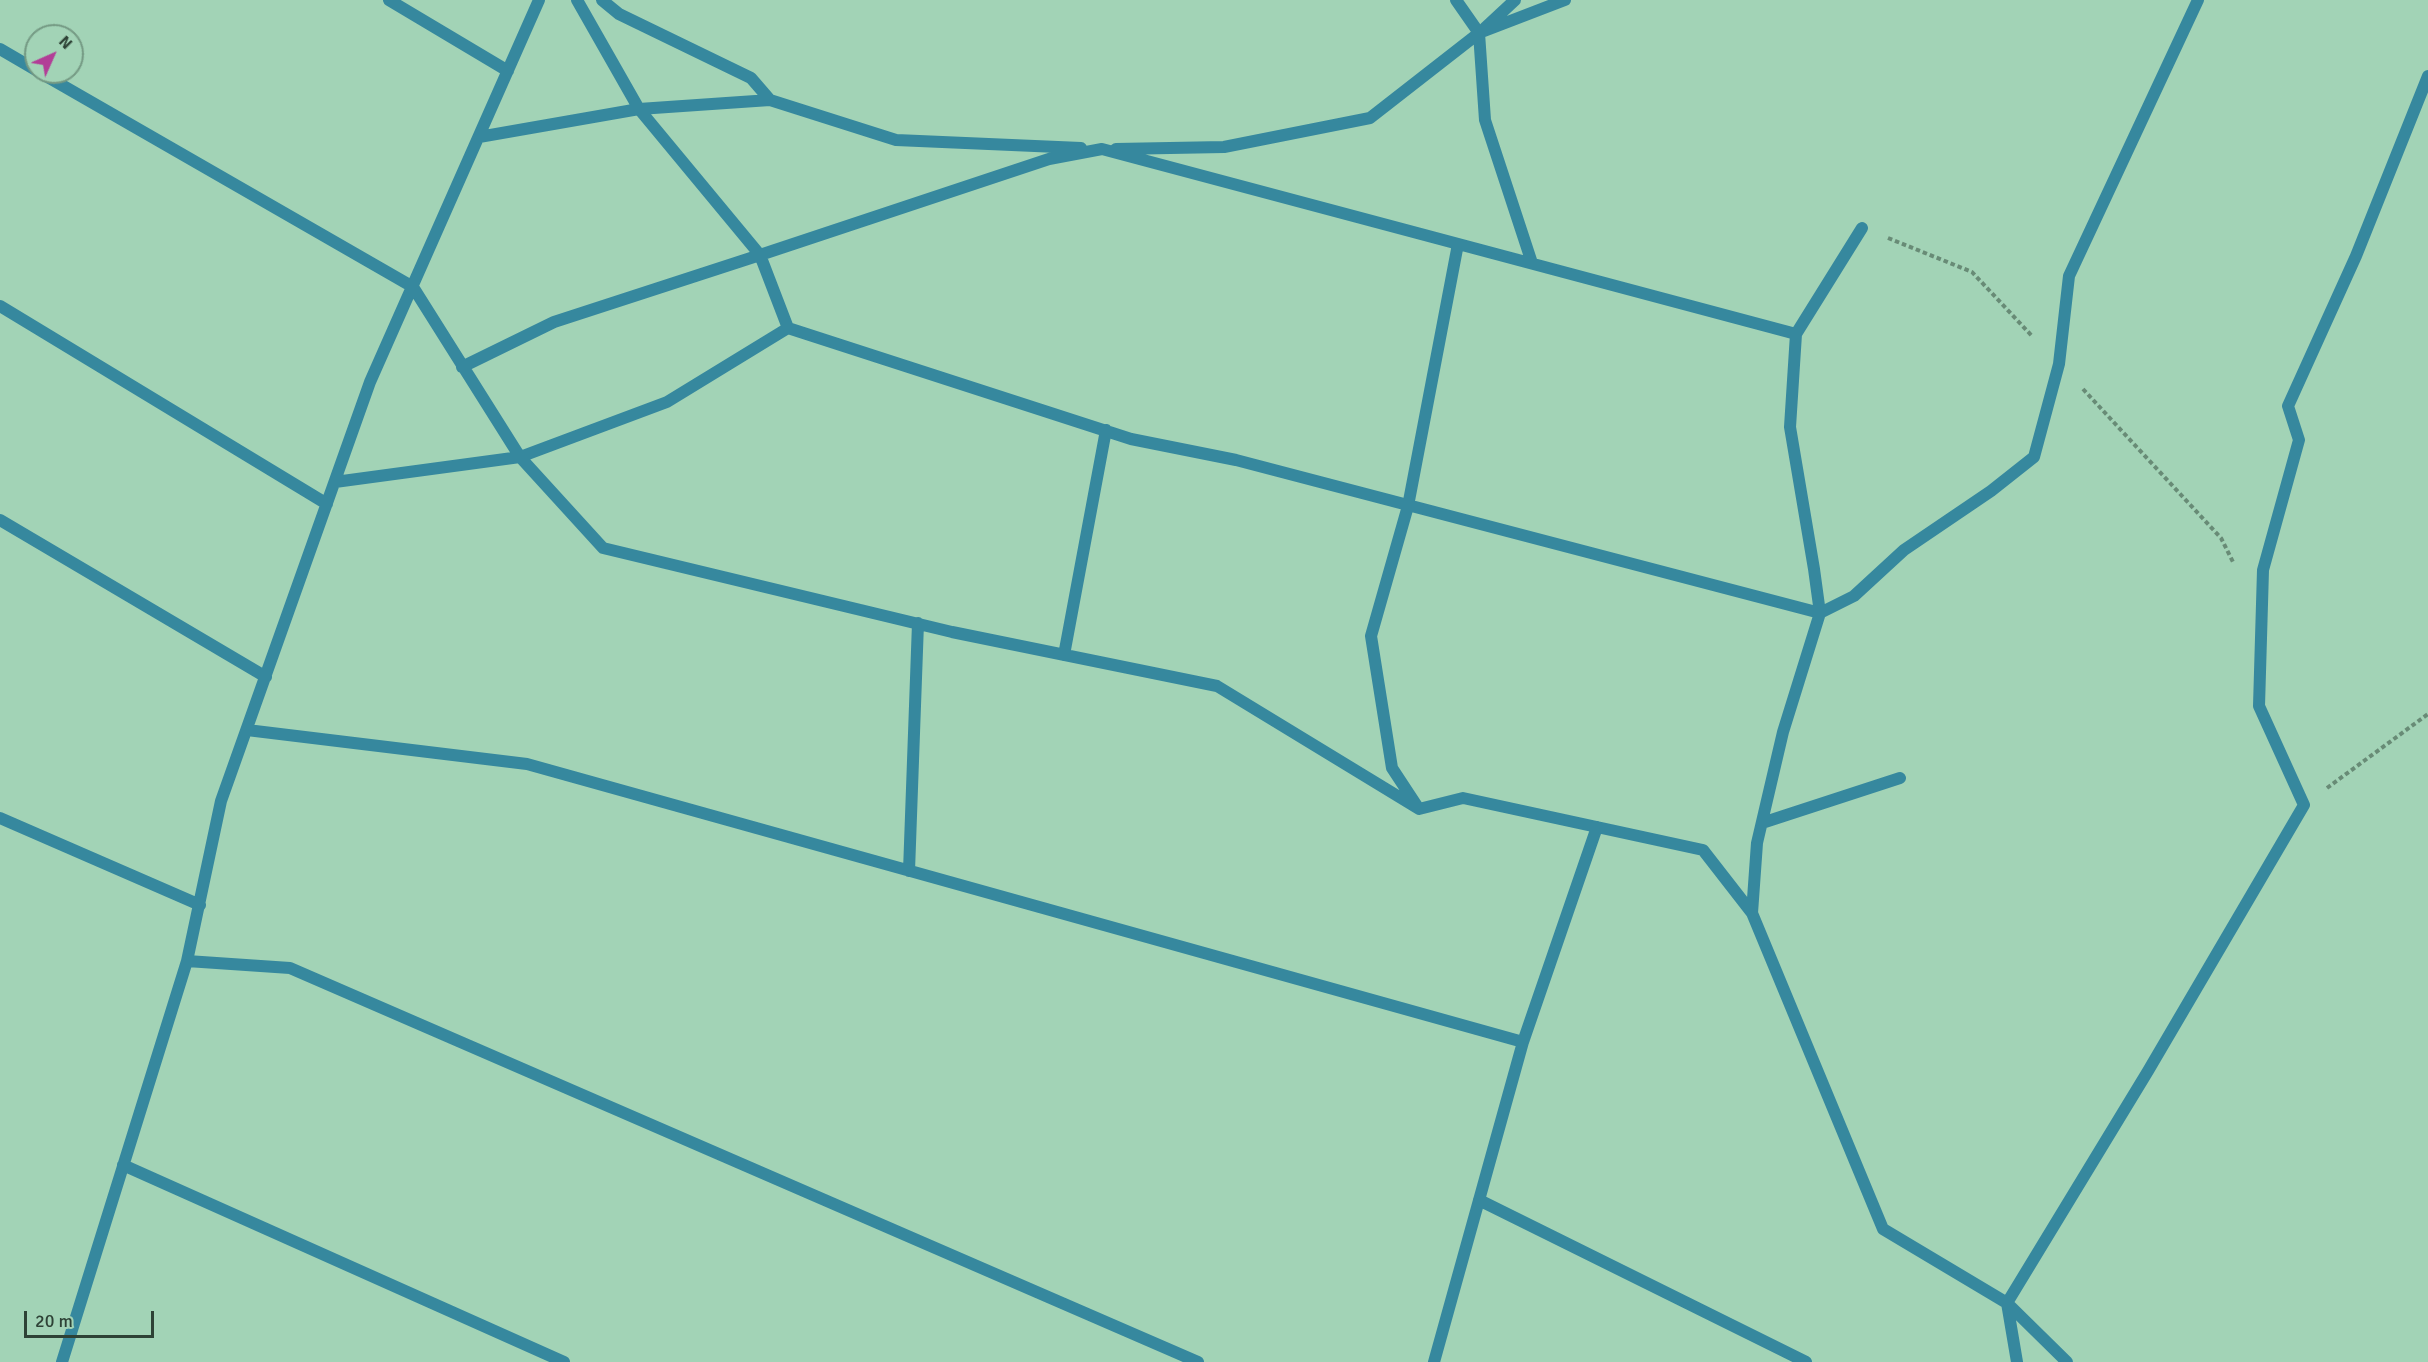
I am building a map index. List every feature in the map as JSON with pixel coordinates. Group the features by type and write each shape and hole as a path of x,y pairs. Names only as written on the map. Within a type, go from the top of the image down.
{"street":[{"path":"389,0 508,71"},
{"path":"62,1362 187,961 221,801 370,382 539,0"},
{"path":"577,0 639,109 760,255 788,328"},
{"path":"602,0 619,14 751,78 770,100"},
{"path":"1456,0 1479,33 1485,120 1532,263"},
{"path":"479,136 639,109 770,100 896,140 1102,149 1224,147 1370,118 1479,33 1515,0"},
{"path":"1479,33 1565,0"},
{"path":"335,482 520,457 667,402 788,328 1131,439 1236,460 1820,613 1854,596 1904,550 1991,490 2034,457 2059,364 2069,276 2198,0"},
{"path":"0,49 24,63"},
{"path":"2017,1362 2007,1303 2148,1071 2304,805 2259,706 2263,570 2299,440 2288,406 2356,256 2428,76"},
{"path":"61,84 412,287 520,457 603,548 918,623 1217,686 1419,809 1463,798 1703,850 1752,913 1883,1229 2007,1303 2067,1362"},
{"path":"462,367 554,322 1049,159 1102,149 1797,334"},
{"path":"1752,913 1757,843 1783,732 1820,613 1790,427 1797,334 1862,228"},
{"path":"1419,809 1392,768 1371,636 1408,506 1458,244"},
{"path":"0,306 327,504"},
{"path":"1064,655 1106,430"},
{"path":"0,520 266,677"},
{"path":"909,871 918,623"},
{"path":"247,730 527,764 1523,1042"},
{"path":"1762,823 1900,778"},
{"path":"0,818 200,905"},
{"path":"1434,1362 1523,1042 1597,826"},
{"path":"187,961 290,968 1198,1362"},
{"path":"123,1165 564,1362"},
{"path":"1479,1200 1806,1362"}],"path":[{"path":"1862,228 1972,272 2222,538 2236,568"},
{"path":"2304,805 2428,714"}]}
